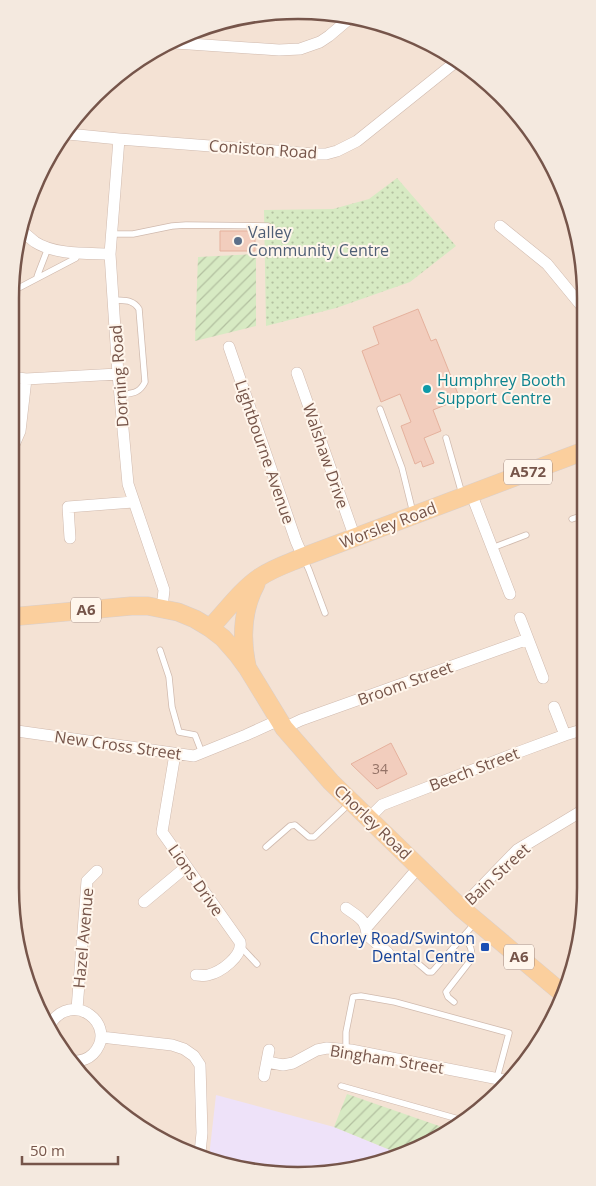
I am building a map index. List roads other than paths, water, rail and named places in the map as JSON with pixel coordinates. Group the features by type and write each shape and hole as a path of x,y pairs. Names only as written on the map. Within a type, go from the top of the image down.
{"main road":[{"name":"Worsley Road","path":"210,628 259,578 274,569 577,454"},
{"path":"248,669 243,645 244,619 248,602 259,578"},
{"name":"A6","path":"19,616 148,606 178,612 195,618 210,628"},
{"name":"Chorley Road","path":"210,628 223,638 237,654 281,724 331,782 461,908 558,990"}],"street":[{"path":"183,44 280,50 300,49 329,36 345,23"},
{"name":"Coniston Road","path":"72,134 326,154 357,142 452,65"},
{"name":"Dorning Road","path":"118,139 110,254 128,484 164,590 162,608"},
{"path":"500,226 547,264 577,300"},
{"path":"26,235 35,242 55,250 110,254"},
{"name":"Lightbourne Avenue","path":"229,346 303,557"},
{"name":"Walshaw Drive","path":"297,373 355,538"},
{"path":"19,378 118,374"},
{"path":"19,432 26,379"},
{"path":"467,494 492,548 510,594"},
{"path":"70,538 68,507 133,502"},
{"path":"520,618 543,678"},
{"name":"Broom Street","path":"281,724 302,720 528,639"},
{"path":"554,707 565,735"},
{"name":"New Cross Street","path":"19,731 194,756 246,735 281,724"},
{"name":"Beech Street","path":"369,818 382,805 577,731"},
{"name":"Lions Drive","path":"175,754 162,832 240,942 241,948"},
{"name":"Bain Street","path":"461,908 518,850 577,814"},
{"path":"144,902 186,867"},
{"path":"366,928 419,867"},
{"name":"Hazel Avenue","path":"77,1009 87,881 97,871"},
{"path":"346,908 364,922 367,935 388,953"},
{"path":"196,975 206,976 215,973 231,962 241,948"},
{"path":"52,1021 60,1013 77,1009 92,1015 97,1021 100,1029 99,1045 90,1057 79,1061"},
{"path":"100,1037 178,1047 194,1056 200,1065 202,1133 200,1149"},
{"name":"Bingham Street","path":"267,1062 283,1065 293,1063 317,1050 327,1048 501,1079"},
{"path":"264,1076 269,1050"}],"lane":[{"path":"112,234 133,234 186,225 268,226"},
{"path":"37,277 48,248"},
{"path":"19,287 76,258 77,252"},
{"path":"114,300 130,301 140,309 145,382 142,389 136,392 120,394"},
{"path":"380,409 402,468 413,515"},
{"path":"446,438 467,494"},
{"path":"572,519 577,517"},
{"path":"492,548 526,535"},
{"path":"303,557 310,570 325,613"},
{"path":"160,650 168,677 172,707 179,732 195,735 202,753"},
{"path":"266,847 292,825 295,825 307,836 314,837 351,802"},
{"path":"414,960 428,972 432,972 476,921"},
{"path":"454,1002 448,997 447,989 470,961 471,957 470,944 463,937"},
{"path":"241,948 258,964"},
{"path":"346,1050 346,1032 353,997 361,996 395,1002 509,1033 497,1078"},
{"path":"341,1086 456,1118"}],"place":[{"name":"Valley Community Centre","path":"238,241"},
{"name":"Humphrey Booth Support Centre","path":"427,389"},
{"name":"Chorley Road/Swinton Dental Centre","path":"485,947"}]}
